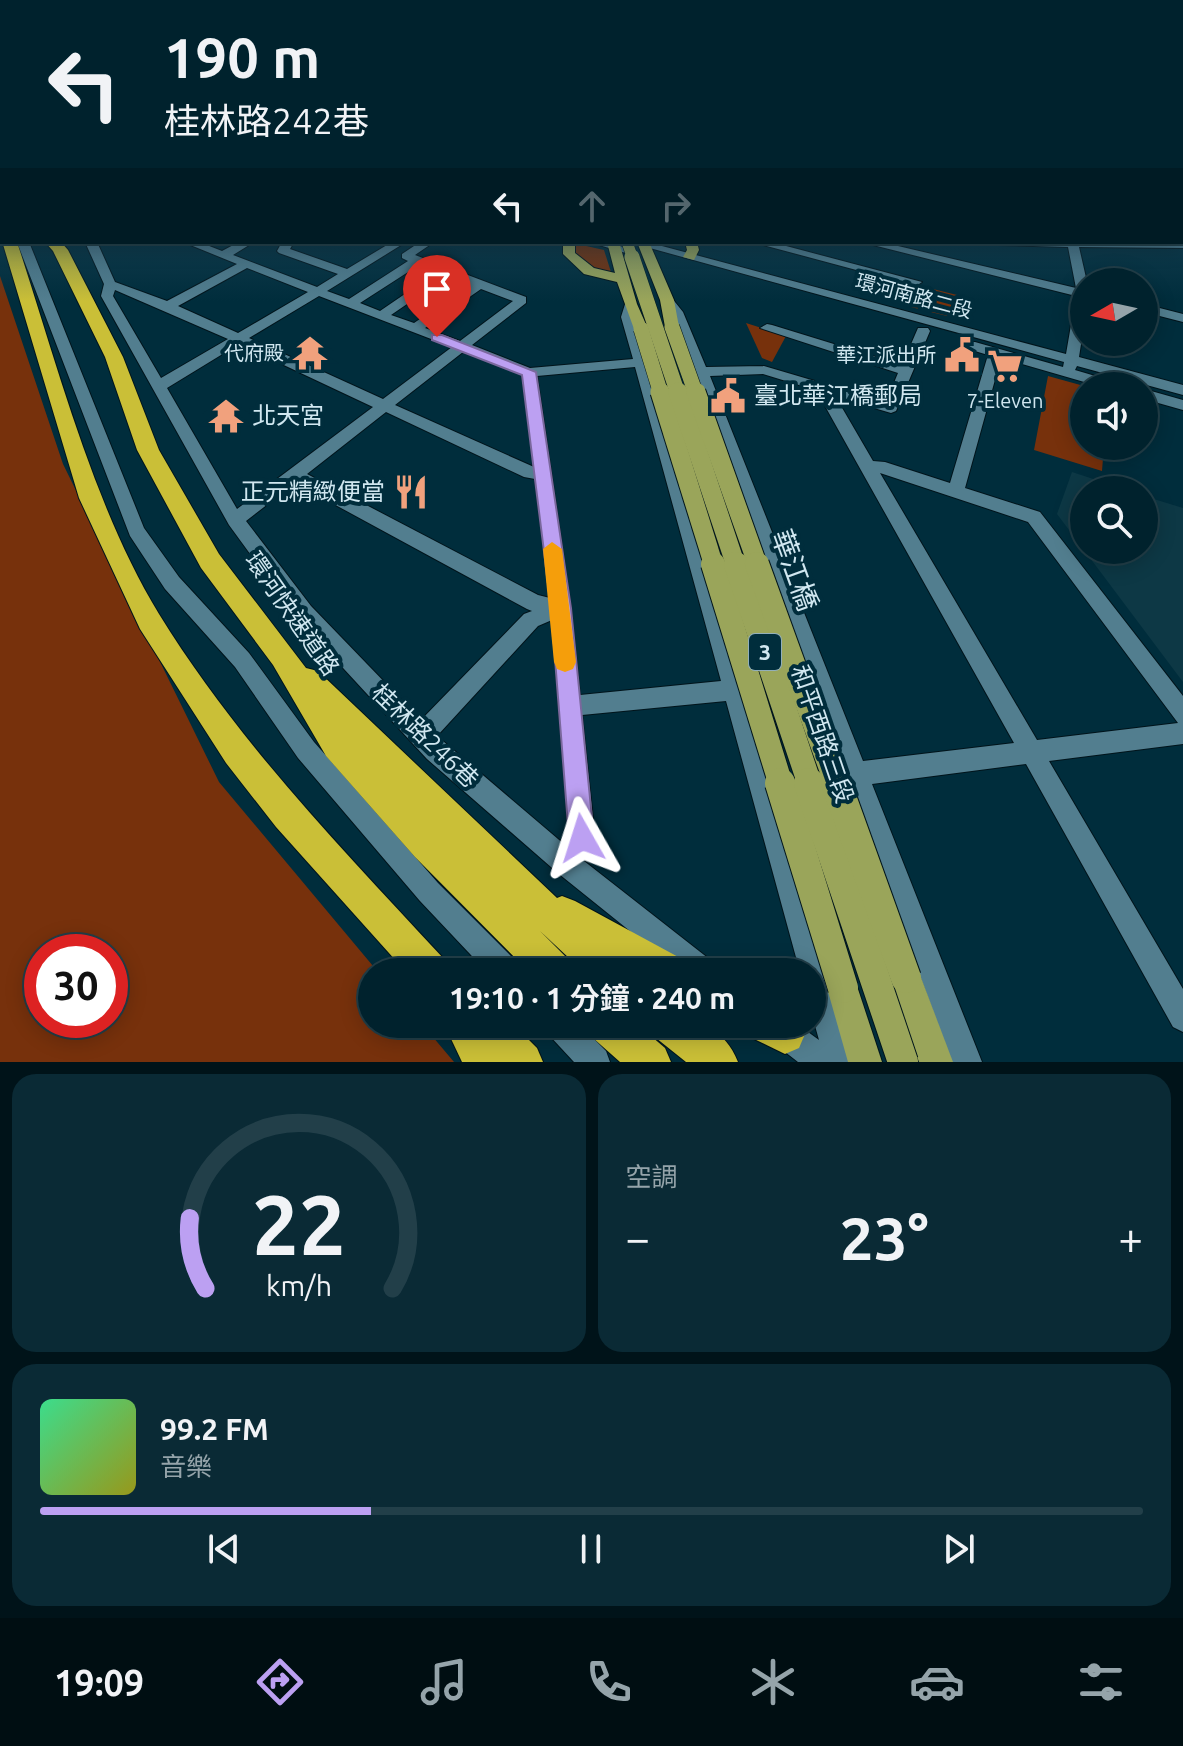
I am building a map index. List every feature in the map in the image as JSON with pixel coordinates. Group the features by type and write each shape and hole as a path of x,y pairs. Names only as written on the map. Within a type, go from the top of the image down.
{"highway":[{"path":"10,244 90,498 149,621 237,752 288,815 418,958"},
{"name":"環河快速道路","path":"56,245 114,357 148,450 210,561 283,656 337,745 427,845 541,958"},
{"path":"283,656 528,896 597,958"},
{"path":"528,896 643,958"},
{"path":"471,1038 484,1062"},
{"path":"498,1038 523,1062"},
{"path":"623,1038 651,1062"},
{"path":"688,1038 718,1062"}],"main road":[{"path":"569,244 569,254 582,267 623,279"},
{"path":"689,257 693,250 692,244"},
{"name":"3","path":"632,245 623,279 630,304 641,329 865,1062"},
{"name":"和平西路三段","path":"632,245 667,300 672,327"},
{"name":"和平西路三段","path":"632,245 903,1062"},
{"name":"華江橋","path":"672,327 936,1062"}],"street":[{"path":"24,244 136,531 172,583 242,660 306,750 429,892 493,958"},
{"name":"桂林路246巷","path":"92,244 110,284 107,296 235,520 304,612 421,737 568,865 685,958"},
{"path":"194,244 529,372 641,362"},
{"path":"223,255 244,244"},
{"path":"287,244 283,251 347,273"},
{"path":"159,386 347,273 381,248 394,244"},
{"path":"235,520 522,300 406,256 425,244"},
{"path":"763,244 908,298 927,256"},
{"path":"876,244 927,256 947,256 1070,290"},
{"path":"1048,244 1084,244"},
{"path":"1138,244 1183,245"},
{"name":"環河南路二段","path":"632,245 908,298 1083,372"},
{"name":"環河南路二段","path":"632,245 996,352 1183,390"},
{"path":"1073,245 1078,268"},
{"path":"349,304 418,260"},
{"path":"168,306 246,264"},
{"path":"381,316 447,271"},
{"path":"110,284 168,306 530,473 542,474"},
{"path":"414,329 479,284"},
{"name":"和平西路三段","path":"667,300 677,312 701,372 851,781 967,1062"},
{"path":"630,304 628,317 735,690 774,810 840,1062"},
{"path":"1158,312 1183,318"},
{"path":"767,328 907,371"},
{"path":"701,372 757,369 891,408 923,331"},
{"path":"956,491 996,352"},
{"path":"1070,366 1072,356"},
{"path":"529,372 561,608 582,838 568,865"},
{"path":"832,391 833,406 1183,1017"},
{"path":"1158,398 1183,405"},
{"path":"870,467 885,468 1034,517 1183,714"},
{"path":"295,475 534,603 561,608"},
{"path":"421,737 531,620 561,608"},
{"path":"568,706 735,690"},
{"path":"851,781 1183,733"},
{"path":"572,1038 595,1062"},
{"path":"789,1038 823,1062"}],"shaded area":[{"path":"573,244 604,250 611,272 596,269 575,256"},
{"path":"0,276 63,464 219,782 366,958 358,958 358,1038 434,1038 454,1062 0,1062"},
{"path":"921,286 957,295 947,316 911,307"},
{"path":"746,323 786,336 772,362 762,358"},
{"path":"1048,376 1070,382 1070,460 1103,460 1102,471 1034,450"},
{"path":"1070,478 1070,531 1057,514"},
{"path":"1158,500 1183,508 1183,682 1094,564 1158,564"}],"slow traffic":[{"path":"552,549 565,662"}],"place":[{"name":"代府殿","path":"310,353"},
{"name":"華江派出所","path":"962,355"},
{"name":"7-Eleven","path":"1005,366"},
{"name":"臺北華江橋郵局","path":"728,396"},
{"name":"北天宮","path":"226,416"},
{"name":"正元精緻便當","path":"411,492"}],"route":[{"path":"437,337 529,372 561,608 582,838"}]}
